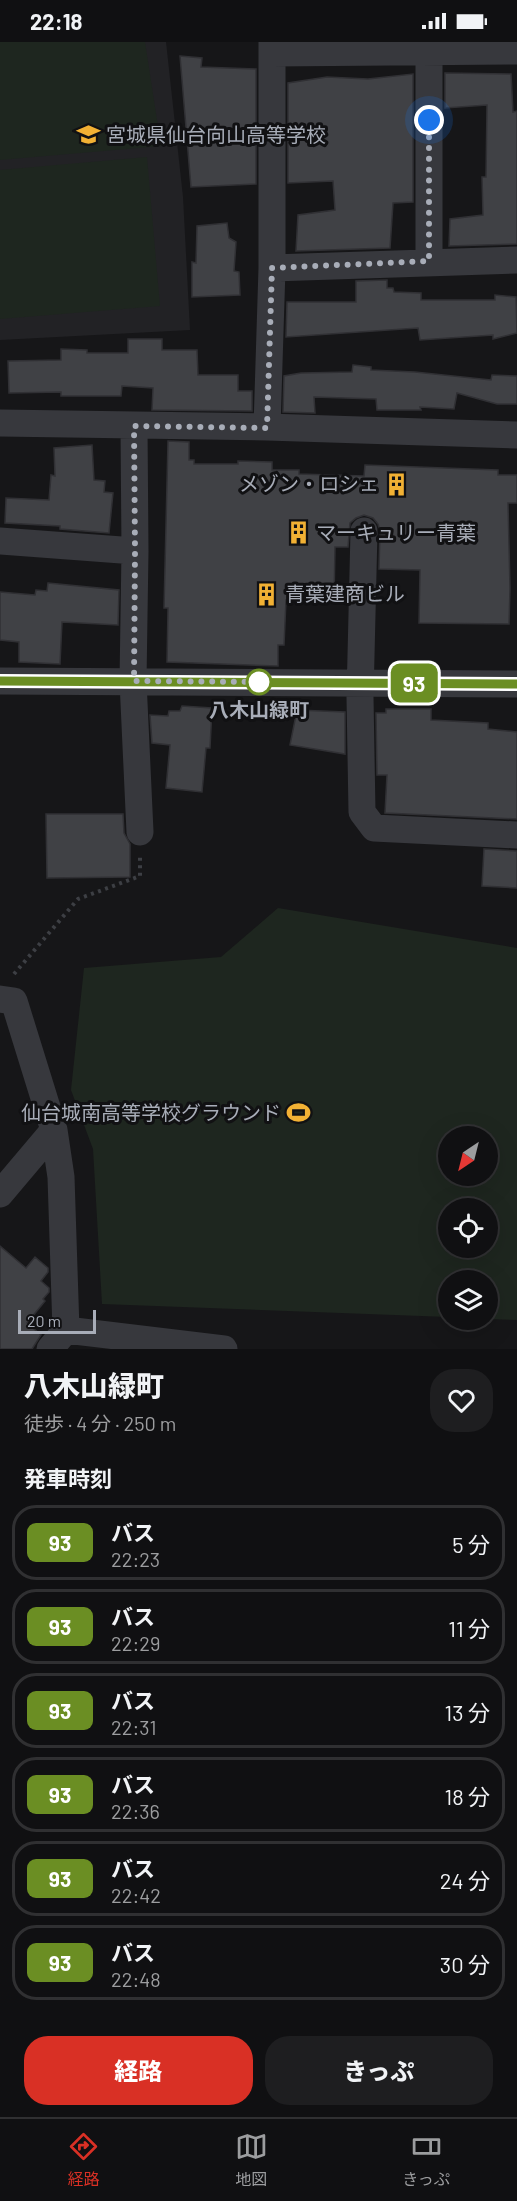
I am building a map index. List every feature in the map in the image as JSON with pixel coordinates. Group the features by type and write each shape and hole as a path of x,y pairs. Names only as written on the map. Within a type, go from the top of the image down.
{"street":[{"path":"429,46 429,261"},
{"path":"267,428 272,268 272,47 429,46 517,51"},
{"path":"272,268 429,261 517,260"},
{"path":"0,423 517,435"},
{"path":"134,426 134,681 140,832"},
{"path":"364,531 361,683 362,812 374,828 517,836"},
{"path":"0,541 135,551"},
{"path":"0,681 517,684"},
{"path":"7,1000 54,1130 62,1177 58,1340 225,1349"},
{"path":"0,1194 54,1130"}],"path":[{"path":"7,1000 11,978 78,899 140,876 140,832"}],"shaded area":[{"name":"宮城県仙台向山高等学校","path":"0,42 166,42 183,197 190,330 0,340"},
{"path":"0,42 145,42 161,146 0,160"},
{"path":"147,157 160,306 0,319 0,170"},
{"name":"仙台城南高等学校グラウンド","path":"278,908 517,948 517,1320 498,1319 498,1270 438,1270 438,1317 102,1304 93,1149 71,1090 84,968 221,957"}],"building":[{"path":"180,56 202,58 201,67 256,69 256,184 191,187"},
{"path":"445,73 511,74 513,112 517,111 517,244 449,246 450,219 483,215 482,177 486,177 487,105 445,108"},
{"path":"413,74 413,202 393,203 390,248 296,251 298,215 335,210 333,181 288,183 288,83 327,77 368,79"},
{"path":"227,223 229,238 236,242 234,271 239,272 240,295 192,297 192,262 196,263 197,226"},
{"path":"387,280 387,288 393,288 394,292 421,293 421,300 495,300 495,295 516,297 517,333 493,339 493,335 420,340 418,328 286,337 287,302 356,302 356,281"},
{"path":"128,339 162,339 162,350 197,350 198,375 238,375 238,391 252,391 252,411 152,410 153,388 122,386 121,396 61,396 61,392 9,393 8,361 61,360 61,349 87,350 87,353 128,353"},
{"path":"353,365 371,367 371,370 491,380 492,375 517,376 517,404 497,404 457,393 454,409 420,407 421,410 377,410 376,399 314,397 315,413 283,412 284,376 301,373 352,372"},
{"path":"168,441 189,442 189,460 194,460 194,464 238,464 238,461 272,462 272,470 299,470 299,474 364,476 365,465 498,470 498,475 517,475 517,503 508,503 509,624 419,623 420,570 379,569 380,531 373,518 364,515 350,523 348,547 335,547 334,600 286,600 284,645 278,645 278,666 167,662 168,608 164,608"},
{"path":"92,445 94,480 105,481 104,492 113,493 109,533 60,529 60,526 5,523 6,498 49,500 51,475 55,476 54,448"},
{"path":"48,583 119,590 118,625 62,622 60,664 19,662 19,642 0,640 0,592 35,595 36,590 47,591"},
{"path":"182,706 212,708 210,748 206,748 202,792 166,788 170,745 152,743 150,715 168,716 169,711 180,711"},
{"path":"386,709 431,709 431,720 488,723 488,729 517,732 517,819 385,813 387,775 377,775 376,713 386,713"},
{"path":"297,710 345,712 345,754 290,745"},
{"path":"46,814 123,814 124,833 130,844 130,877 47,878"},
{"path":"484,849 517,851 517,888 482,886"},
{"path":"0,1246 26,1268 35,1257 48,1268 48,1272 41,1281 49,1288 49,1292 43,1299 45,1301 27,1323 41,1335 32,1349 0,1349"}],"bus line":[{"name":"93","path":"0,681 517,684"}],"place":[{"name":"宮城県仙台向山高等学校","path":"88,135"},
{"name":"メゾン・ロシェ","path":"397,484"},
{"name":"マーキュリー青葉","path":"298,533"},
{"name":"青葉建商ビル","path":"267,594"},
{"name":"八木山緑町","path":"259,682"},
{"name":"仙台城南高等学校グラウンド","path":"299,1113"}],"route":[{"path":"259,682 268,682 134,681 134,426 267,428 272,268 429,261 429,120"}]}
